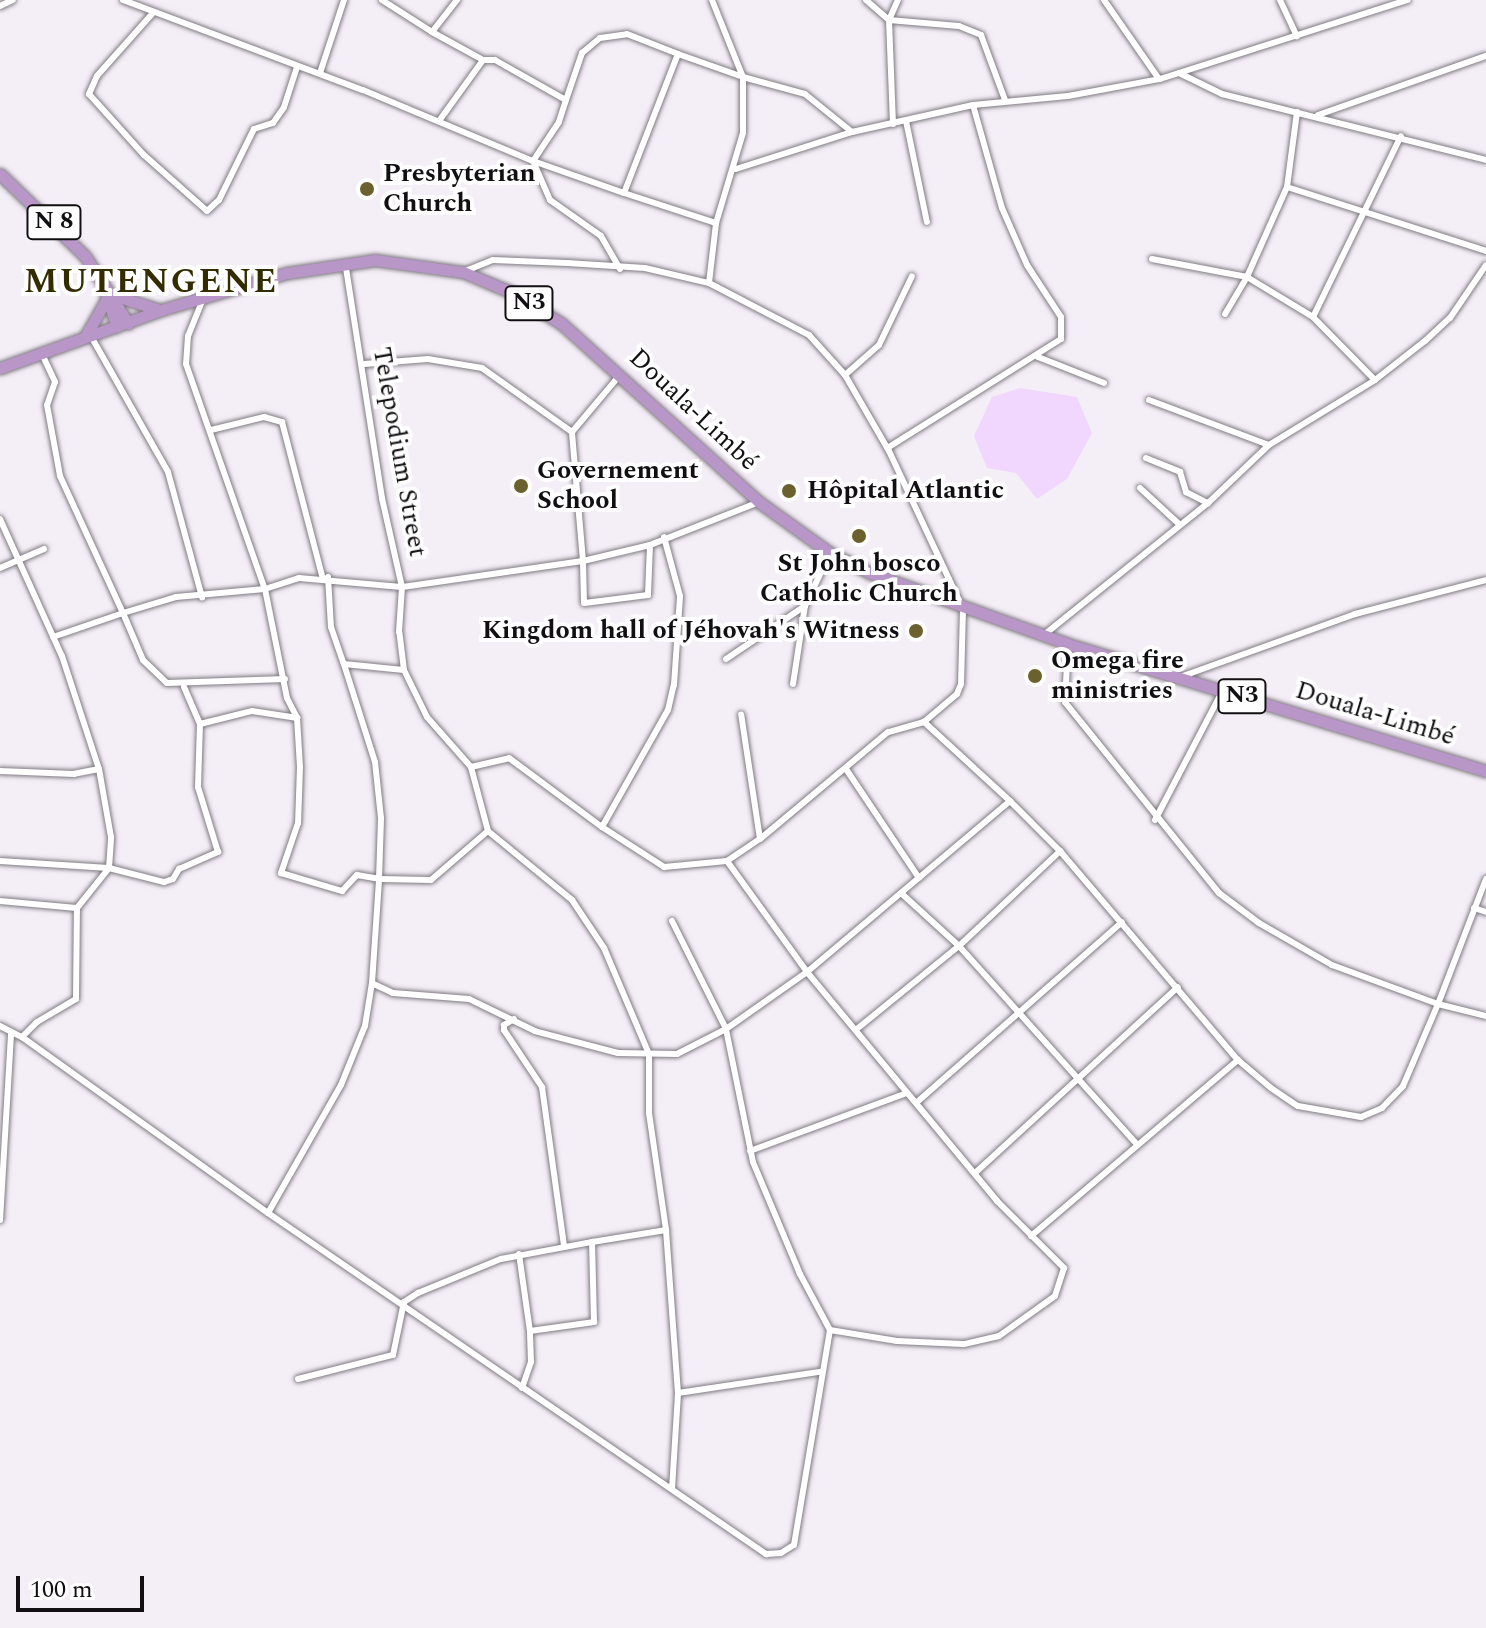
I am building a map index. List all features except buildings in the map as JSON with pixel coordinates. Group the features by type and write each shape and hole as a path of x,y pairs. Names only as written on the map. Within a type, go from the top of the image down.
{"highway":[{"name":"N 8","path":"0,174 59,227 101,278 123,325"},
{"name":"Douala-Limbé","path":"0,368 41,352 92,338 161,310 287,273 345,263 418,263 463,272 513,293 562,324 622,374 759,502 830,553 963,609 1068,644 1486,771"},
{"path":"79,342 93,330 111,298 161,310"}],"street":[{"path":"0,6 13,0"},
{"path":"123,0 140,4 152,14 320,73 533,161 716,223"},
{"path":"320,73 344,0"},
{"path":"382,0 483,60 495,60 566,100"},
{"path":"432,32 457,0"},
{"path":"709,283 716,223 736,169 743,133 743,77 712,0"},
{"path":"866,0 889,20 959,26 981,35 1005,100"},
{"path":"893,124 889,20 898,0"},
{"path":"1104,0 1160,79"},
{"path":"1280,0 1297,36"},
{"path":"736,169 852,132 973,105 1068,96 1160,79 1408,0"},
{"path":"152,14 97,76 89,94 144,155 207,211 219,200 254,129 273,123 284,107 297,67"},
{"path":"533,161 559,122 582,53 600,38 627,34 743,77 805,94 852,132"},
{"path":"624,193 678,54"},
{"path":"1318,115 1486,56"},
{"path":"439,121 483,60"},
{"path":"1179,73 1222,94 1318,115 1486,160"},
{"path":"887,448 1038,357 1061,339 1064,324 1013,239 973,105"},
{"path":"1225,314 1247,277 1287,187 1297,112"},
{"path":"906,121 927,222"},
{"path":"1313,317 1367,212 1401,136"},
{"path":"533,161 550,200 601,236 620,269"},
{"path":"1287,187 1486,251"},
{"path":"1152,259 1247,277 1313,317 1375,380"},
{"path":"463,272 493,260 673,272 709,283 809,335 845,375 887,448 963,609 961,684 957,694 924,722 888,732 760,839 727,861 664,867 602,827 509,758 471,767"},
{"name":"Telepodium Street","path":"53,637 176,597 265,589 287,579 326,578 402,587 382,498 364,364 345,263"},
{"path":"1045,634 1208,503 1269,445 1375,380 1450,318 1486,265"},
{"path":"845,375 879,345 912,276"},
{"path":"203,299 188,336 186,364 265,589 297,718 298,823 281,873 342,891 357,875 379,879 431,880 488,831"},
{"path":"92,338 168,472 202,597"},
{"path":"41,352 55,382 47,405 60,476 153,673 184,687 285,679"},
{"path":"1038,357 1104,383"},
{"path":"364,364 428,359 482,368 572,432"},
{"path":"622,374 572,432 584,603 647,597 650,545"},
{"path":"1149,400 1269,445"},
{"path":"211,430 264,417 282,422 326,578 331,627 377,777 379,879 372,983 365,1026 345,1076 268,1213"},
{"path":"1146,458 1180,472 1186,492 1208,503"},
{"path":"1140,488 1179,524"},
{"path":"672,1489 678,1393 666,1230 649,1113 649,1054 589,918 488,831 471,767 427,717 404,670 399,632 402,587 583,561 650,545 759,502"},
{"path":"0,519 88,725 109,821 109,868 77,908 76,999 37,1022 22,1037"},
{"path":"602,827 668,710 674,685 679,587 664,537"},
{"path":"0,568 18,564 24,555 44,549"},
{"path":"793,684 805,606 830,553"},
{"path":"1180,678 1369,609 1486,580"},
{"path":"726,659 805,606"},
{"path":"1068,644 1065,702 1155,820 1219,893 1259,923 1356,976 1438,1004 1486,1016"},
{"path":"344,664 404,670"},
{"path":"0,861 109,868 164,882 179,869 218,852 198,787 200,724 184,687"},
{"path":"1155,820 1223,690"},
{"path":"200,724 252,711 297,718"},
{"path":"741,714 760,839"},
{"path":"924,722 1060,851 1238,1060 1298,1106 1361,1117 1382,1108 1403,1086 1486,879"},
{"path":"0,771 74,774 99,769"},
{"path":"846,769 919,878"},
{"path":"372,983 393,993 469,999 535,1031 600,1049 649,1054 684,1052 726,1029 807,972 1010,801"},
{"path":"858,1028 959,946 1060,851"},
{"path":"727,861 807,972 858,1028 907,1093 1031,1236 1064,1268 1055,1296 1017,1329 963,1344 830,1330"},
{"path":"901,893 959,946 1136,1143"},
{"path":"0,901 77,908"},
{"path":"1474,908 1486,912"},
{"path":"0,1026 22,1037 268,1213 404,1302 522,1388 766,1554 794,1545 819,1372 830,1330 785,1242 750,1151 726,1029 672,921"},
{"path":"916,1103 1021,1014 1122,922"},
{"path":"975,1173 1178,987"},
{"path":"514,1019 504,1025 504,1030 542,1087 564,1246"},
{"path":"0,1220 2,1110 11,1034"},
{"path":"1031,1236 1136,1143 1238,1060"},
{"path":"750,1151 907,1093"},
{"path":"404,1302 519,1254 666,1230"},
{"path":"530,1331 594,1322 592,1242"},
{"path":"519,1254 530,1331 531,1362 522,1388"},
{"path":"298,1379 393,1355 404,1302"},
{"path":"678,1393 819,1372"}],"shaded area":[{"path":"1020,388 1077,397 1092,433 1067,479 1037,499 1016,473 987,468 974,436 992,397"}],"place":[{"name":"Presbyterian Church","path":"367,189"},
{"name":"Governement School","path":"521,486"},
{"name":"Hôpital Atlantic","path":"789,491"},
{"name":"St John bosco Catholic Church","path":"859,536"},
{"name":"Kingdom hall of Jéhovah's Witness","path":"916,631"},
{"name":"Omega fire ministries","path":"1035,676"}],"district":[{"name":"MUTENGENE","path":"151,283"}]}
